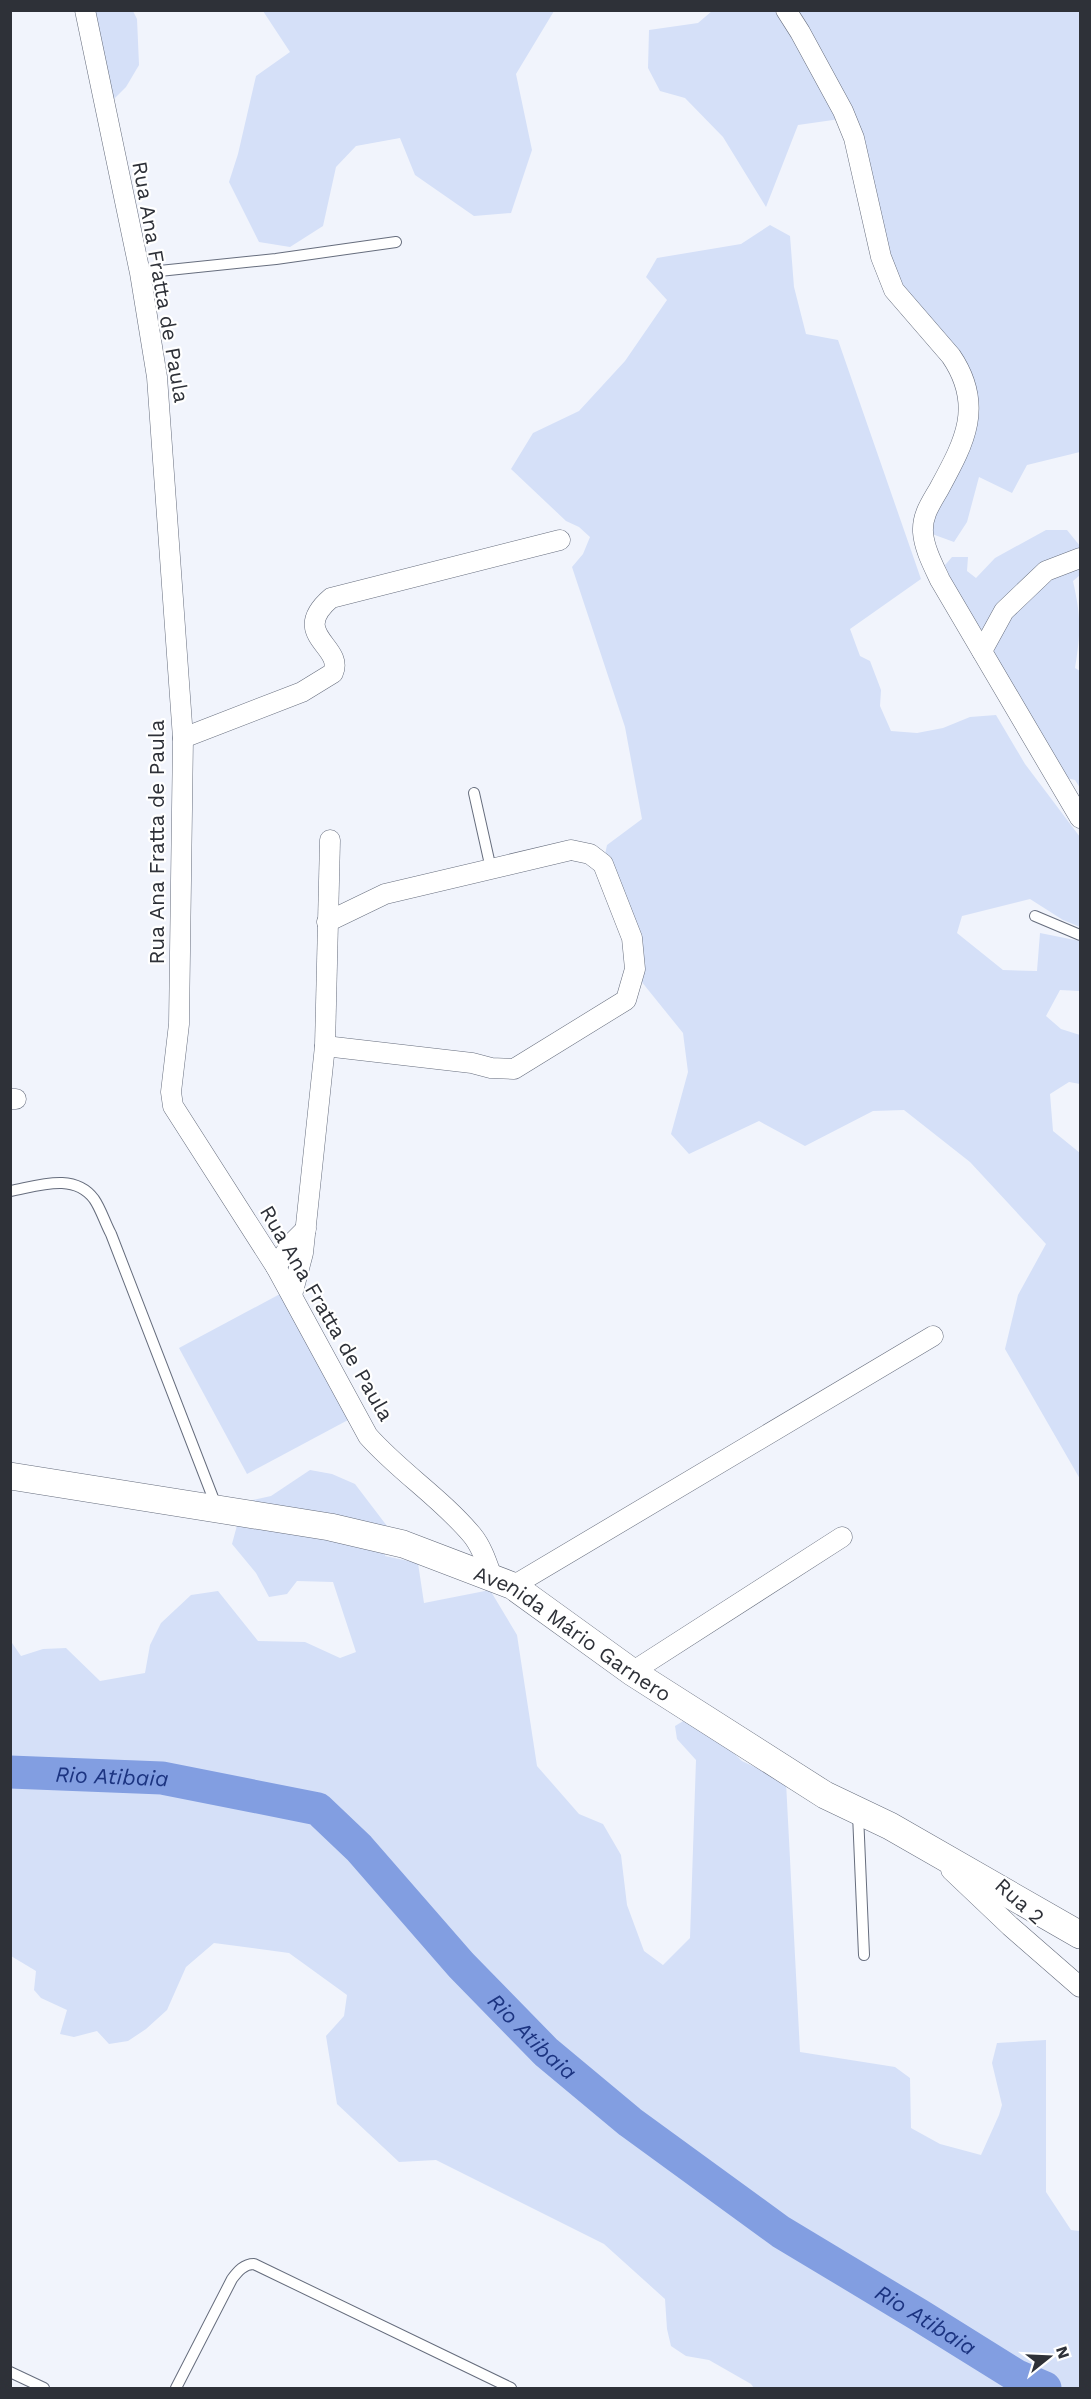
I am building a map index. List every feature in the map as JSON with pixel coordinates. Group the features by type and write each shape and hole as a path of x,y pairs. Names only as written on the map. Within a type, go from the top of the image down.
{"main road":[{"name":"Avenida Mário Garnero","path":"10,1476 330,1527 404,1544 503,1581 632,1672 825,1795 929,1849 1080,1935"}],"street":[{"name":"Rua Ana Fratta de Paula","path":"85,10 140,273 157,378 183,738 179,1024 171,1092 173,1106 292,1295 368,1436 386,1456 452,1514 473,1537 503,1581"},
{"path":"786,10 843,111 854,138 881,257 894,290 951,356 967,390 969,421 959,452 925,514 923,532 928,551 940,580 1080,818"},
{"path":"183,738 302,692 333,673 334,662 316,630 315,618 319,609 331,598 560,540"},
{"path":"982,651 1004,611 1046,570 1080,558"},
{"path":"292,1295 303,1253 325,1046 330,840"},
{"path":"325,1046 514,1069 626,1000 635,969 632,938 603,864 590,854 571,850 385,894 327,922"},
{"path":"276,1268 291,1244 306,1229"},
{"path":"503,1581 933,1336"},
{"path":"632,1672 842,1537"},
{"name":"Rua 2","path":"929,1849 1010,1926 1080,1987"}],"lane":[{"path":"140,273 276,259 396,242"},
{"path":"474,793 491,869"},
{"path":"1035,916 1080,935"},
{"path":"10,1191 59,1182 82,1186 94,1200 123,1264 218,1509"},
{"path":"858,1811 864,1954"},
{"path":"176,2388 232,2279 240,2269 248,2264 254,2264 511,2388"},
{"path":"10,2372 44,2388"}],"shaded area":[{"path":"91,11 133,11 137,19 139,65 126,87 111,102"},
{"path":"263,11 554,11 516,74 532,150 511,213 474,216 415,175 400,138 356,146 336,167 323,226 290,247 259,242 229,182 238,154 256,76 290,52"},
{"path":"712,11 1080,11 1080,452 1027,465 1012,493 979,477 967,522 954,542 932,534 932,516 963,459 977,421 966,369 896,282 840,119 798,125 766,207 723,137 685,98 660,91 648,68 649,30 698,23"},
{"path":"770,225 790,236 794,287 806,334 838,340 921,579 850,629 860,656 870,661 881,690 880,706 891,731 917,733 943,728 970,717 996,715 1025,764 1080,837 1080,927 1063,920 1030,899 962,916 957,933 1003,970 1037,971 1040,933 1080,941 1080,991 1060,990 1046,1016 1061,1029 1080,1035 1080,1084 1069,1082 1050,1094 1053,1131 1080,1153 1080,1479 1005,1349 1018,1295 1046,1244 970,1162 904,1110 873,1111 805,1146 759,1121 689,1154 671,1134 688,1072 683,1033 641,981 601,874 607,845 642,819 625,727 572,567 583,554 590,537 579,527 566,521 511,469 533,433 579,411 625,361 667,300 646,277 657,258 741,244"},
{"path":"1046,530 1067,530 1080,546 1080,575 1073,581 1079,624 1075,668 1080,671 1080,788 1075,780 1062,777 955,596 945,565 952,557 968,557 967,571 976,578 995,558"},
{"path":"280,1294 348,1420 247,1474 179,1348"},
{"path":"310,1470 332,1474 355,1484 387,1526 385,1556 418,1563 424,1603 490,1590 517,1635 537,1766 579,1814 603,1824 621,1855 627,1905 644,1951 663,1965 690,1938 696,1760 677,1739 675,1726 690,1717 719,1739 742,1761 786,1782 800,2052 895,2067 910,2078 911,2128 940,2144 981,2155 1002,2105 992,2063 997,2043 1046,2040 1046,2192 1071,2230 1080,2231 1080,2388 754,2388 751,2384 709,2360 686,2356 671,2346 667,2329 665,2299 604,2244 436,2160 399,2162 337,2104 326,2036 344,2016 347,1995 289,1953 214,1943 186,1967 167,2010 146,2029 128,2041 109,2044 97,2031 74,2037 60,2034 67,2010 41,1998 34,1990 36,1971 11,1956 10,1640 21,1656 43,1649 66,1648 100,1681 145,1673 150,1645 161,1623 191,1595 218,1591 258,1641 305,1642 340,1658 356,1652 333,1582 297,1581 287,1594 269,1597 256,1573 232,1544 239,1518 253,1500 271,1496"}],"waterway":[{"name":"Rio Atibaia","path":"10,1772 162,1778 318,1809 359,1848 461,1965 546,2052 630,2122 781,2232 1017,2376 1045,2388"}]}
